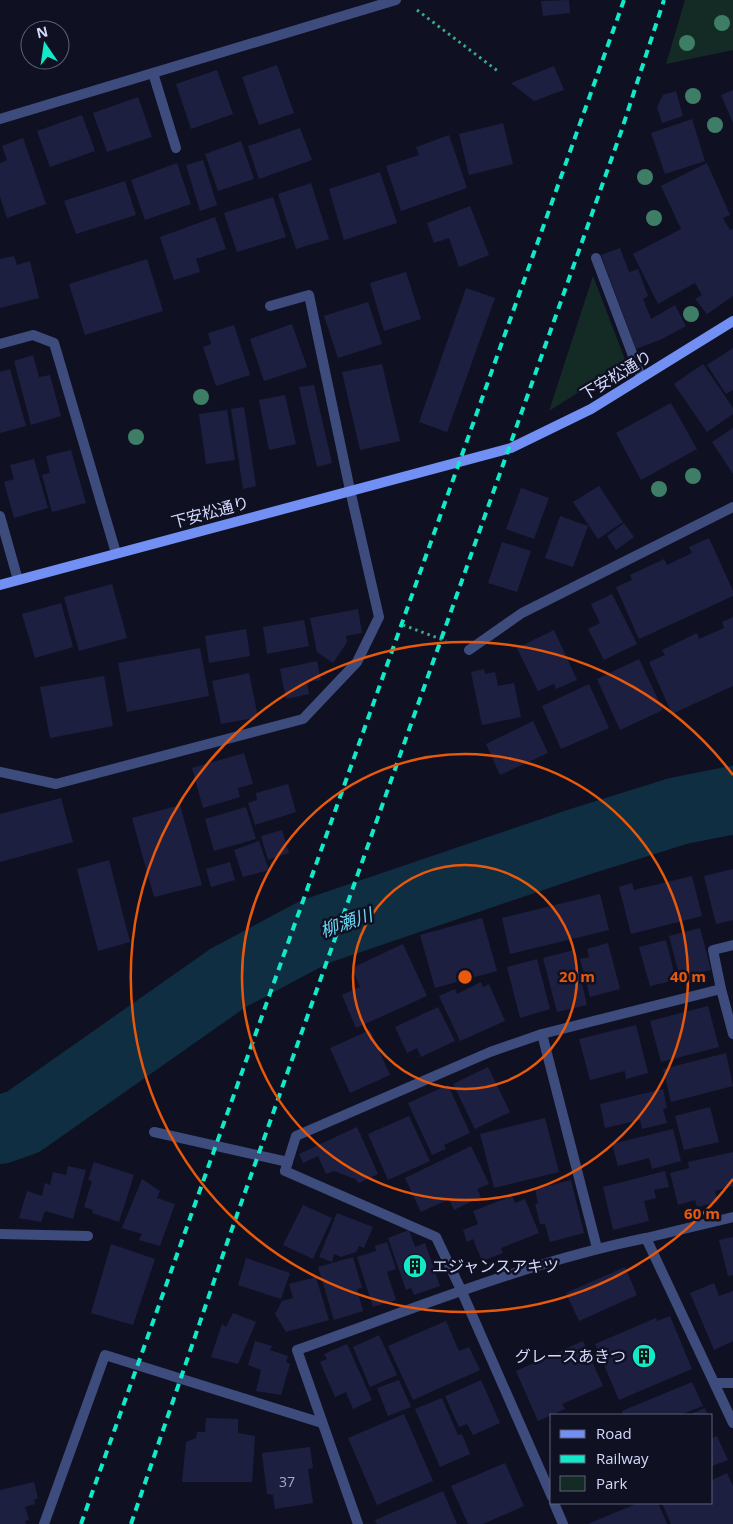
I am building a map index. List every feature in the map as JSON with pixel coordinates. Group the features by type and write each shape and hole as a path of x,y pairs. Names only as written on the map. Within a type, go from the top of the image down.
{"street":[{"path":"0,118 396,0"},
{"path":"152,73 176,148"},
{"path":"596,258 641,377"},
{"path":"0,772 56,784 303,719 357,662 379,617 308,295 270,306"},
{"name":"下安松通り","path":"0,585 116,552 511,448 591,409 733,320"},
{"path":"0,344 33,335 54,343 116,552"},
{"path":"469,650 522,613 733,507"},
{"path":"0,516 18,580"},
{"path":"733,945 713,950 733,1034"},
{"path":"550,1492 436,1237 285,1170 296,1136 490,1052 542,1034 721,989"},
{"path":"542,1034 597,1248"},
{"path":"154,1132 288,1162"},
{"path":"358,1524 297,1350 462,1292 597,1248 733,1217"},
{"path":"0,1234 88,1236"},
{"path":"646,1238 716,1383 733,1423"},
{"path":"44,1524 105,1354 322,1424"},
{"path":"716,1383 733,1384"},
{"path":"554,1504 563,1524"}],"path":[{"path":"412,6 499,72"},
{"path":"379,617 469,650"}],"green space":[{"path":"685,0 733,0 733,50 666,64"},
{"path":"593,276 626,362 549,411"}],"building":[{"path":"569,0 570,13 543,16 541,1"},
{"path":"277,65 294,113 259,125 242,77"},
{"path":"554,66 564,90 534,101 511,83"},
{"path":"217,70 233,114 191,129 176,84"},
{"path":"733,90 733,123 721,95"},
{"path":"676,91 683,116 662,123 657,107 663,95"},
{"path":"138,97 152,137 107,152 93,113"},
{"path":"82,115 95,151 50,167 37,131"},
{"path":"692,119 705,161 665,174 651,133"},
{"path":"503,123 513,164 469,175 459,134"},
{"path":"300,128 312,160 259,179 248,146"},
{"path":"449,135 467,188 401,211 386,166 419,155 416,147"},
{"path":"23,138 46,204 7,218 0,197 0,163 7,160 2,146"},
{"path":"241,141 254,179 218,191 205,154"},
{"path":"203,160 217,205 200,211 186,165"},
{"path":"177,163 191,204 145,220 131,180"},
{"path":"707,163 730,215 723,218 730,230 733,229 733,296 707,314 695,299 702,295 695,283 658,304 633,254 681,229 661,186"},
{"path":"380,172 397,223 344,240 329,189"},
{"path":"125,181 136,215 76,234 64,201"},
{"path":"311,183 329,239 296,249 278,194"},
{"path":"273,197 286,237 237,252 224,213"},
{"path":"470,206 489,255 459,267 449,238 434,243 427,223"},
{"path":"215,217 226,249 196,259 200,272 174,280 160,237"},
{"path":"620,248 629,272 638,269 648,296 643,299 651,319 675,305 686,326 662,339 636,349 601,255"},
{"path":"14,256 17,265 30,261 39,298 0,308 0,259"},
{"path":"147,259 163,311 85,335 69,284"},
{"path":"406,272 421,319 384,331 370,283"},
{"path":"466,288 495,298 447,432 419,422"},
{"path":"368,302 382,344 338,358 324,316"},
{"path":"292,324 307,367 264,381 250,339"},
{"path":"234,325 250,375 216,386 203,347 211,344 208,333"},
{"path":"733,348 733,390 726,394 707,365"},
{"path":"33,355 39,377 50,375 61,416 31,425 14,361"},
{"path":"382,364 400,441 360,450 342,372"},
{"path":"703,364 733,408 733,414 707,432 674,384"},
{"path":"10,369 26,426 0,433 0,372"},
{"path":"314,385 332,463 317,467 299,387"},
{"path":"285,395 296,444 269,450 259,400"},
{"path":"671,403 697,449 641,480 616,433"},
{"path":"244,407 256,486 243,489 231,409"},
{"path":"227,410 235,460 206,464 199,414"},
{"path":"733,428 733,474 712,442"},
{"path":"71,450 86,503 52,512 42,475 50,473 46,456"},
{"path":"34,459 48,508 14,518 4,482 14,479 10,465"},
{"path":"599,486 623,522 598,539 573,502"},
{"path":"521,488 549,498 534,539 506,529"},
{"path":"560,516 588,526 573,567 545,558"},
{"path":"624,523 634,537 616,550 607,536"},
{"path":"709,538 733,591 733,596 639,639 616,587 632,580 630,575 664,559 667,565 692,553 689,547"},
{"path":"502,542 531,551 517,592 488,583"},
{"path":"112,584 127,638 79,651 64,597"},
{"path":"612,594 637,644 604,660 588,629 600,623 591,604"},
{"path":"61,603 73,647 35,658 22,614"},
{"path":"358,609 362,633 346,636 347,642 333,663 317,652 310,618"},
{"path":"733,617 733,686 672,714 649,662 665,655 662,650 697,633 699,639 724,628 722,622"},
{"path":"304,620 309,646 267,654 263,627"},
{"path":"246,629 250,656 209,663 205,636"},
{"path":"554,630 577,680 556,689 554,684 538,691 517,648"},
{"path":"200,648 209,696 127,712 118,663"},
{"path":"639,659 663,710 620,730 597,679"},
{"path":"317,661 321,680 307,682 309,694 286,699 280,669"},
{"path":"484,669 485,674 495,672 498,686 514,683 521,717 482,725 471,672"},
{"path":"249,673 258,717 221,724 212,681"},
{"path":"104,676 113,726 50,738 40,687"},
{"path":"589,684 609,728 561,749 542,706"},
{"path":"533,721 548,753 500,775 486,744"},
{"path":"244,753 253,784 238,788 240,797 203,808 192,768"},
{"path":"288,784 296,812 255,825 248,803 257,800 256,793"},
{"path":"61,798 73,842 0,862 0,814"},
{"path":"180,805 202,885 154,897 132,818"},
{"path":"246,807 256,839 214,851 205,819"},
{"path":"282,830 289,853 268,860 261,836"},
{"path":"259,841 269,870 243,877 234,850"},
{"path":"109,860 130,942 98,951 77,869"},
{"path":"230,862 235,880 211,887 206,869"},
{"path":"733,869 733,920 716,924 704,876"},
{"path":"692,876 702,916 631,934 619,887 632,883 634,890"},
{"path":"600,894 609,930 510,954 502,918"},
{"path":"482,918 497,971 435,988 420,935"},
{"path":"700,928 711,970 680,978 669,936"},
{"path":"666,940 676,980 650,986 639,947"},
{"path":"608,943 620,989 590,997 580,959 589,957 587,949"},
{"path":"403,944 427,996 356,1028 342,995 360,987 352,968"},
{"path":"574,950 587,1005 557,1012 543,958"},
{"path":"537,959 550,1009 520,1018 507,967"},
{"path":"481,982 483,987 489,984 505,1021 460,1041 439,996 455,989 457,994"},
{"path":"708,1006 719,1047 661,1062 650,1021"},
{"path":"438,1007 455,1041 421,1057 417,1048 407,1053 395,1027"},
{"path":"636,1025 648,1073 626,1079 625,1071 590,1080 579,1039"},
{"path":"370,1030 390,1075 350,1093 330,1048"},
{"path":"726,1053 733,1086 671,1102 663,1069"},
{"path":"488,1067 510,1112 475,1129 453,1084"},
{"path":"448,1085 470,1133 444,1145 446,1149 432,1155 408,1103"},
{"path":"663,1089 667,1108 663,1109 667,1123 642,1129 640,1120 605,1128 600,1104"},
{"path":"710,1107 719,1142 684,1150 675,1116"},
{"path":"409,1116 430,1161 388,1180 368,1134"},
{"path":"545,1118 559,1172 494,1188 480,1134"},
{"path":"357,1127 378,1174 359,1183 355,1179 334,1171 326,1174 318,1156 303,1163 299,1154"},
{"path":"673,1129 681,1161 652,1169 649,1158 618,1166 612,1144"},
{"path":"471,1146 489,1184 477,1189 481,1197 454,1210 449,1199 421,1212 405,1178"},
{"path":"733,1152 733,1186 715,1191 718,1202 697,1207 695,1200 678,1205 670,1173 689,1168 688,1162"},
{"path":"94,1162 134,1175 119,1222 92,1213 93,1210 84,1207 92,1181 88,1180"},
{"path":"68,1166 86,1170 73,1219 45,1211 41,1222 19,1218 27,1191 42,1196 45,1183 50,1185 53,1172 66,1175"},
{"path":"665,1171 669,1187 654,1190 656,1198 644,1201 649,1221 613,1230 603,1187"},
{"path":"142,1179 160,1191 157,1198 175,1204 160,1246 139,1240 142,1234 122,1228"},
{"path":"571,1180 584,1233 550,1242 545,1224 540,1224 535,1204 538,1203 535,1189"},
{"path":"512,1196 515,1203 525,1199 539,1233 501,1248 503,1253 482,1261 473,1239 467,1242 463,1230 478,1224 473,1211"},
{"path":"303,1205 332,1218 313,1259 283,1245"},
{"path":"337,1213 373,1227 364,1248 359,1246 356,1252 341,1257 334,1254 332,1262 319,1257"},
{"name":"エジャンスアキツ","path":"409,1230 415,1247 425,1243 440,1286 414,1295 411,1288 406,1290 388,1238"},
{"path":"733,1237 733,1275 728,1276 719,1240"},
{"path":"387,1242 396,1269 387,1272 396,1300 373,1307 357,1257 376,1251 375,1246"},
{"path":"111,1244 155,1259 133,1325 91,1313"},
{"path":"353,1257 362,1288 357,1289 363,1311 334,1320 318,1267"},
{"path":"246,1258 290,1273 281,1299 238,1285"},
{"path":"625,1267 637,1295 579,1321 566,1293"},
{"path":"316,1277 329,1320 286,1332 275,1314 282,1301 293,1298 289,1284"},
{"path":"714,1283 719,1296 733,1291 733,1341 714,1350 690,1293"},
{"path":"233,1313 256,1322 238,1364 211,1357 222,1324 226,1327"},
{"name":"グレースあきつ","path":"670,1316 692,1369 619,1400 595,1344 656,1318 657,1321"},
{"path":"446,1321 459,1351 469,1347 480,1370 413,1400 388,1346"},
{"path":"379,1335 397,1375 370,1387 353,1347"},
{"path":"255,1341 272,1346 270,1350 288,1356 286,1362 290,1364 281,1395 256,1391 261,1370 248,1365"},
{"path":"583,1341 603,1386 562,1404 565,1409 550,1414 538,1421 516,1371"},
{"path":"347,1344 372,1400 353,1409 346,1392 335,1397 320,1362 327,1359 324,1354"},
{"path":"399,1380 411,1407 388,1416 377,1388"},
{"path":"481,1380 500,1423 473,1435 467,1424 459,1427 445,1396"},
{"path":"692,1382 703,1406 683,1414 623,1414 622,1411"},
{"path":"442,1398 458,1435 462,1434 470,1454 440,1467 415,1409"},
{"path":"705,1408 708,1414 690,1414"},
{"path":"404,1414 433,1481 377,1505 348,1438"},
{"path":"206,1418 238,1419 238,1433 255,1436 252,1482 182,1482 186,1442 196,1438 197,1432 205,1432"},
{"path":"717,1436 728,1460 713,1466 713,1438"},
{"path":"310,1447 313,1468 308,1469 313,1503 275,1509 273,1495 267,1494 262,1453"},
{"path":"505,1463 524,1506 483,1524 468,1524 451,1486"},
{"path":"727,1473 733,1486 733,1524 671,1524 662,1504 713,1504 713,1480"},
{"path":"34,1482 38,1498 34,1500 35,1504 25,1507 29,1520 25,1521 26,1524 0,1524 0,1490"},
{"path":"443,1491 457,1524 377,1524 375,1520"},
{"path":"636,1504 658,1504 667,1524 588,1524"}],"waterway":[{"name":"柳瀬川","path":"0,1130 23,1122 228,978 314,932 579,842 678,811 733,800"}],"railway":[{"path":"81,1524 624,0"},
{"path":"131,1524 227,1243 621,132 664,0"}],"place":[{"name":"エジャンスアキツ","path":"415,1266"},
{"name":"グレースあきつ","path":"644,1356"}]}
